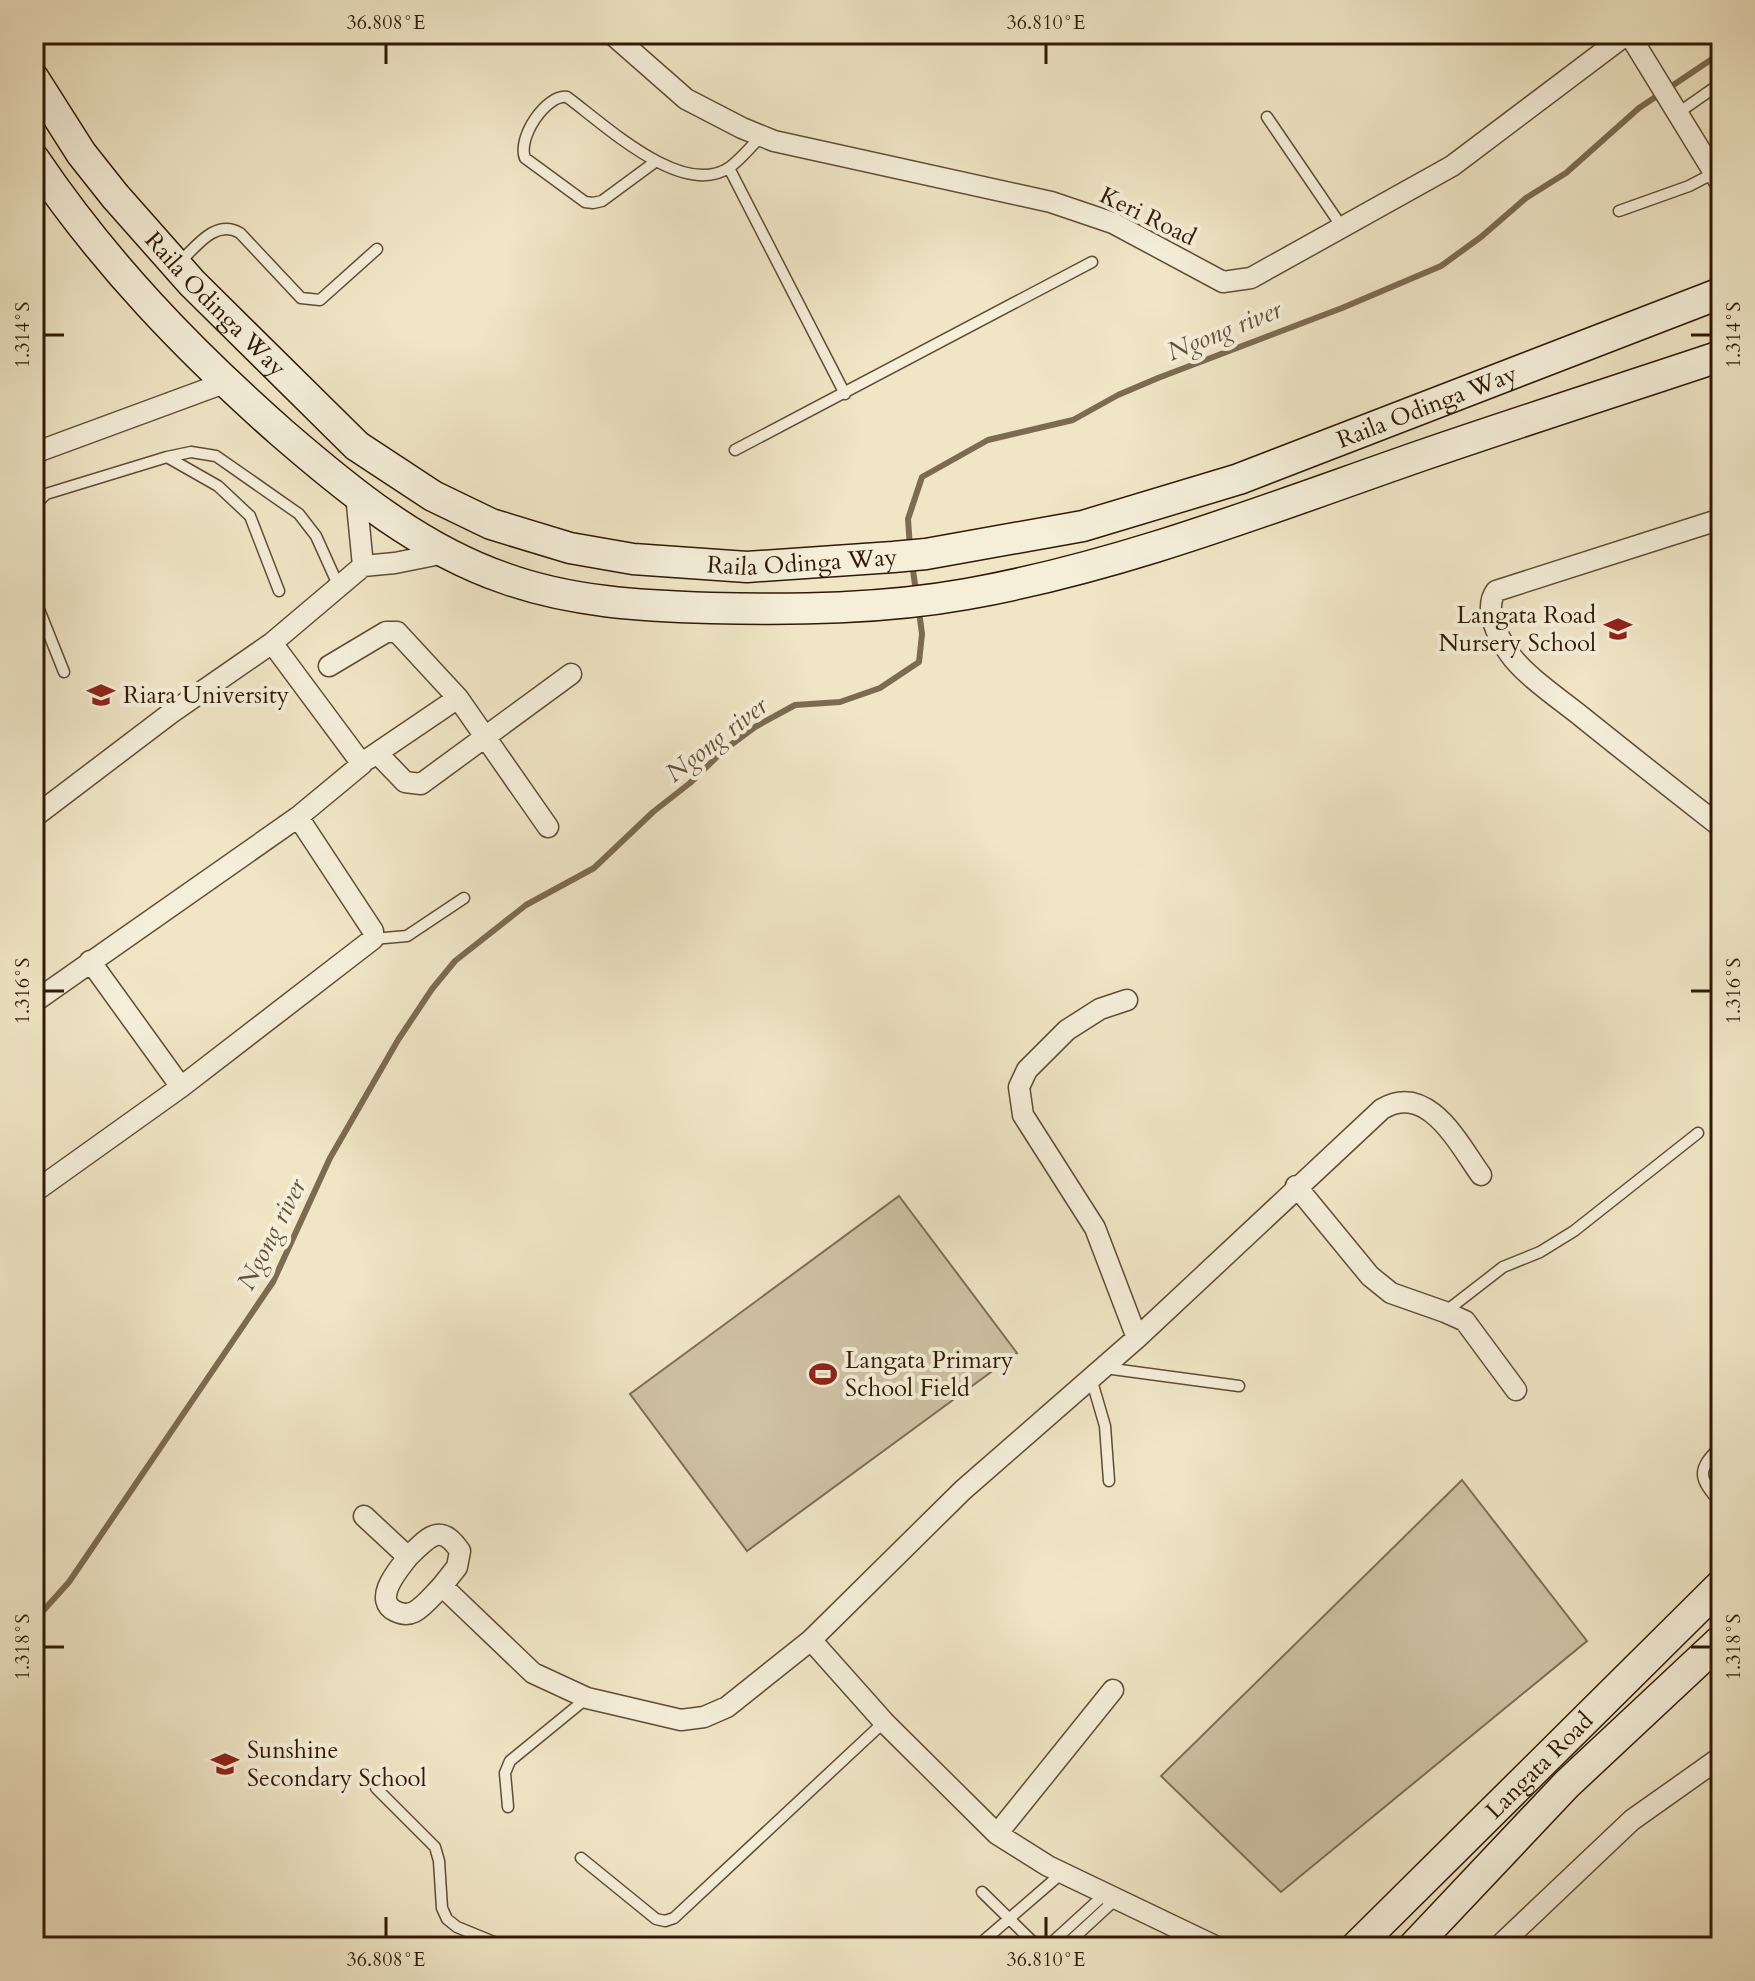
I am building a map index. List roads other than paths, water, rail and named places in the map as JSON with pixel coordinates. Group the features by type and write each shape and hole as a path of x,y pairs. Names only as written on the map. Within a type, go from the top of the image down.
{"main road":[{"name":"Raila Odinga Way","path":"34,79 81,153 177,266 357,446 433,496 491,524 570,548 633,559 747,567 893,557 1083,526 1239,479 1721,293"},
{"name":"Raila Odinga Way","path":"34,159 73,217 224,383 356,494 445,553 503,578 540,589 651,606 855,607 915,601 1050,576 1155,547 1721,356"},
{"path":"1405,415 1422,455"},
{"name":"Langata Road","path":"1356,1947 1721,1585"},
{"name":"Langata Road","path":"1413,1947 1567,1784 1721,1640"}],"street":[{"name":"Keri Road","path":"612,34 686,99 762,136 814,151 1051,202 1113,223 1223,282 1251,278 1452,166 1628,34"},
{"path":"1628,34 1717,178"},
{"path":"34,453 224,383"},
{"path":"356,494 363,566"},
{"path":"1721,519 1496,591 1490,609 1494,625 1509,654 1549,691 1721,827"},
{"path":"34,817 171,713 272,643 363,566 445,553"},
{"path":"329,666 386,632 397,632 458,698 548,827"},
{"path":"272,643 369,758 405,782 421,784 571,674"},
{"path":"34,1002 298,817 369,758 458,698"},
{"path":"34,1192 181,1087 373,939 373,931 298,817"},
{"path":"90,961 181,1087"},
{"path":"1127,1000 1100,1009 1067,1030 1027,1070 1019,1087 1023,1115 1095,1228 1137,1338"},
{"path":"442,1586 533,1673 587,1698 681,1720 704,1717 727,1707 811,1640 963,1490 1137,1338 1296,1186 1382,1109 1395,1101 1413,1102 1435,1113 1481,1175"},
{"path":"1296,1186 1370,1276 1391,1293 1465,1321 1516,1390"},
{"path":"364,1516 408,1557"},
{"path":"441,1534 460,1551 457,1567 442,1586 416,1611 406,1614 390,1607 386,1597 388,1586 408,1557 431,1535 441,1534"},
{"path":"811,1640 884,1722 997,1834 1062,1873 1217,1947"},
{"path":"997,1834 1113,1690"},
{"path":"1498,1947 1632,1820 1721,1757"}],"lane":[{"path":"1678,113 1721,83"},
{"path":"655,162 602,201 585,202 525,158 522,145 525,134 552,99 559,96 567,97 655,162 695,176 729,168 762,136"},
{"path":"1267,117 1343,228"},
{"path":"729,168 845,394"},
{"path":"1619,211 1717,178"},
{"path":"177,266 216,229 232,228 301,298 309,301 320,300 377,249"},
{"path":"735,450 1092,262"},
{"path":"34,506 46,494 167,457 191,452 216,456 299,514 316,536 339,587"},
{"path":"167,457 218,486 250,516 279,591"},
{"path":"34,597 64,672"},
{"path":"373,939 407,936 464,898"},
{"path":"1445,1312 1503,1267 1540,1252 1574,1231 1698,1133"},
{"path":"1109,1481 1097,1373 1239,1386"},
{"path":"1721,1446 1707,1460 1702,1478 1721,1504"},
{"path":"508,1807 505,1773 510,1761 587,1698"},
{"path":"581,1858 656,1919 665,1921 674,1918 884,1722"},
{"path":"376,1788 435,1847 442,1908 447,1919 457,1927 506,1947"},
{"path":"981,1943 1062,1873"},
{"path":"982,1892 1038,1947"},
{"path":"1047,1947 1111,1896"},
{"path":"1064,1947 1111,1896"}],"waterway":[{"name":"Ngong river","path":"910,548 908,519 922,477 988,440 1073,420 1118,395 1158,378 1342,308 1441,266 1526,198 1566,173 1639,108 1721,53"},
{"name":"Ngong river","path":"912,563 916,592"},
{"name":"Ngong river","path":"34,1621 69,1582 273,1282 330,1158 398,1040 455,961 526,905 594,868 653,812 755,727 795,705 840,702 880,688 919,662 922,634 919,611"}],"place":[{"name":"Langata Road Nursery School","path":"1618,629"},
{"name":"Riara University","path":"101,695"},
{"name":"Langata Primary School Field","path":"823,1374"},
{"name":"Sunshine Secondary School","path":"225,1764"}]}
